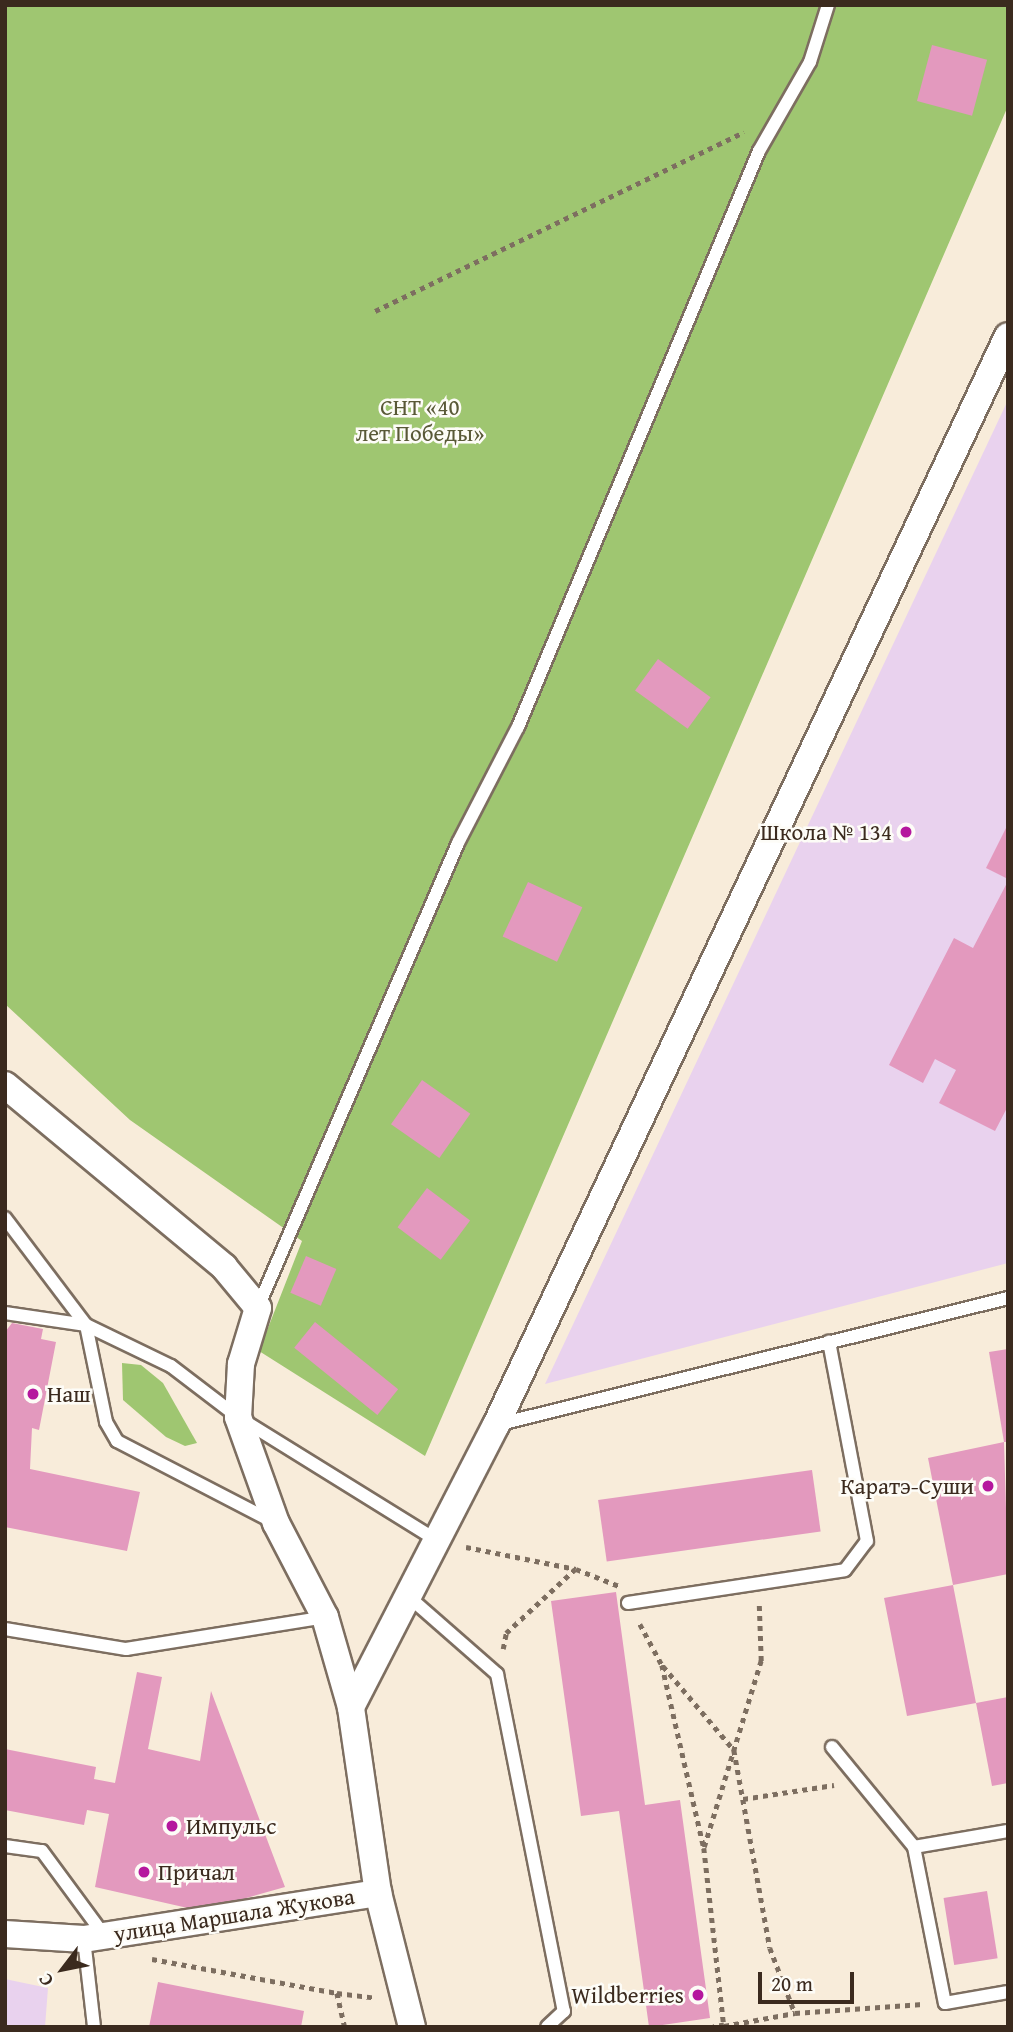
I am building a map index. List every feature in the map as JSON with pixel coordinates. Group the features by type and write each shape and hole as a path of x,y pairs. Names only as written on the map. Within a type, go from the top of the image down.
{"street":[{"path":"351,1707 496,1425 1000,371 1008,336"},
{"path":"5,1085 224,1267 258,1308 241,1364 238,1417 276,1523 325,1617 351,1707 378,1893 412,2027"},
{"name":"улица Маршала Жукова","path":"5,1934 94,1937 378,1893"}],"lane":[{"path":"258,1308 458,843 518,727 770,132 810,62 828,5"},
{"path":"5,1218 86,1325 106,1422 117,1441 276,1523"},
{"path":"496,1425 1008,1298"},
{"path":"5,1313 86,1325 170,1366 238,1417 438,1541"},
{"path":"628,1603 845,1570 867,1541 829,1342"},
{"path":"409,1597 497,1674 564,2011 547,2027"},
{"path":"5,1629 126,1649 325,1617"},
{"path":"832,1747 914,1847 945,2003 1008,1992"},
{"path":"914,1847 1008,1831"},
{"path":"5,1846 42,1851 94,1937 94,2027"}],"path":[{"path":"375,311 742,132 762,127 770,132"},
{"path":"438,1541 576,1569 615,1580 662,1665 734,1750 770,1948 795,2013"},
{"path":"497,1674 506,1633 576,1569"},
{"path":"704,1848 761,1661 759,1583"},
{"path":"662,1665 704,1848 724,2026"},
{"path":"743,1799 822,1787"},
{"path":"136,1930 139,1957 337,1993 345,2027"},
{"path":"713,2027 795,2013 945,2003"}],"shaded area":[{"name":"Школа № 134","path":"1008,400 1008,1263 545,1384"},
{"path":"5,1979 48,1988 45,2027 5,2027"}],"green space":[{"name":"СНТ «40 лет Победы»","path":"5,5 1008,5 1008,106 425,1456 259,1351 302,1241 130,1120 5,1004"},
{"path":"122,1363 141,1365 163,1383 197,1443 185,1446 166,1437 123,1400"}],"building":[{"path":"932,45 987,60 972,116 917,101"},
{"path":"658,659 711,697 688,729 635,691"},
{"path":"1008,824 1008,879 986,868"},
{"path":"1008,881 1008,1106 995,1131 939,1103 956,1070 935,1059 923,1083 889,1065 954,938 973,948"},
{"path":"528,882 582,907 557,962 503,936"},
{"path":"422,1080 470,1114 439,1158 391,1124"},
{"path":"427,1188 470,1220 441,1260 398,1227"},
{"path":"306,1256 336,1269 321,1306 290,1293"},
{"path":"315,1322 398,1389 377,1415 294,1348"},
{"path":"12,1323 43,1329 41,1339 56,1342 39,1430 32,1428 30,1469 140,1492 127,1551 5,1527 5,1332"},
{"path":"1008,1349 1008,1442 1004,1442 989,1352"},
{"path":"1004,1442 1008,1574 953,1585 928,1458"},
{"path":"812,1470 821,1531 607,1561 598,1500"},
{"path":"953,1585 976,1703 907,1716 884,1598"},
{"path":"616,1592 645,1805 680,1800 710,2018 649,2027 619,1811 581,1816 551,1601"},
{"path":"137,1672 162,1677 148,1749 200,1761 211,1691 285,1887 201,1911 95,1887 109,1814 87,1810 84,1825 5,1810 5,1749 96,1767 94,1779 115,1783"},
{"path":"1008,1697 1008,1783 992,1786 976,1703"},
{"path":"987,1891 998,1958 954,1965 944,1898"},
{"path":"158,1982 304,2011 301,2027 149,2027"}],"place":[{"name":"Школа № 134","path":"906,832"},
{"name":"Наш","path":"33,1394"},
{"name":"Каратэ-Суши","path":"988,1486"},
{"name":"Импульс","path":"172,1826"},
{"name":"Причал","path":"144,1872"},
{"name":"Wildberries","path":"698,1995"}]}
